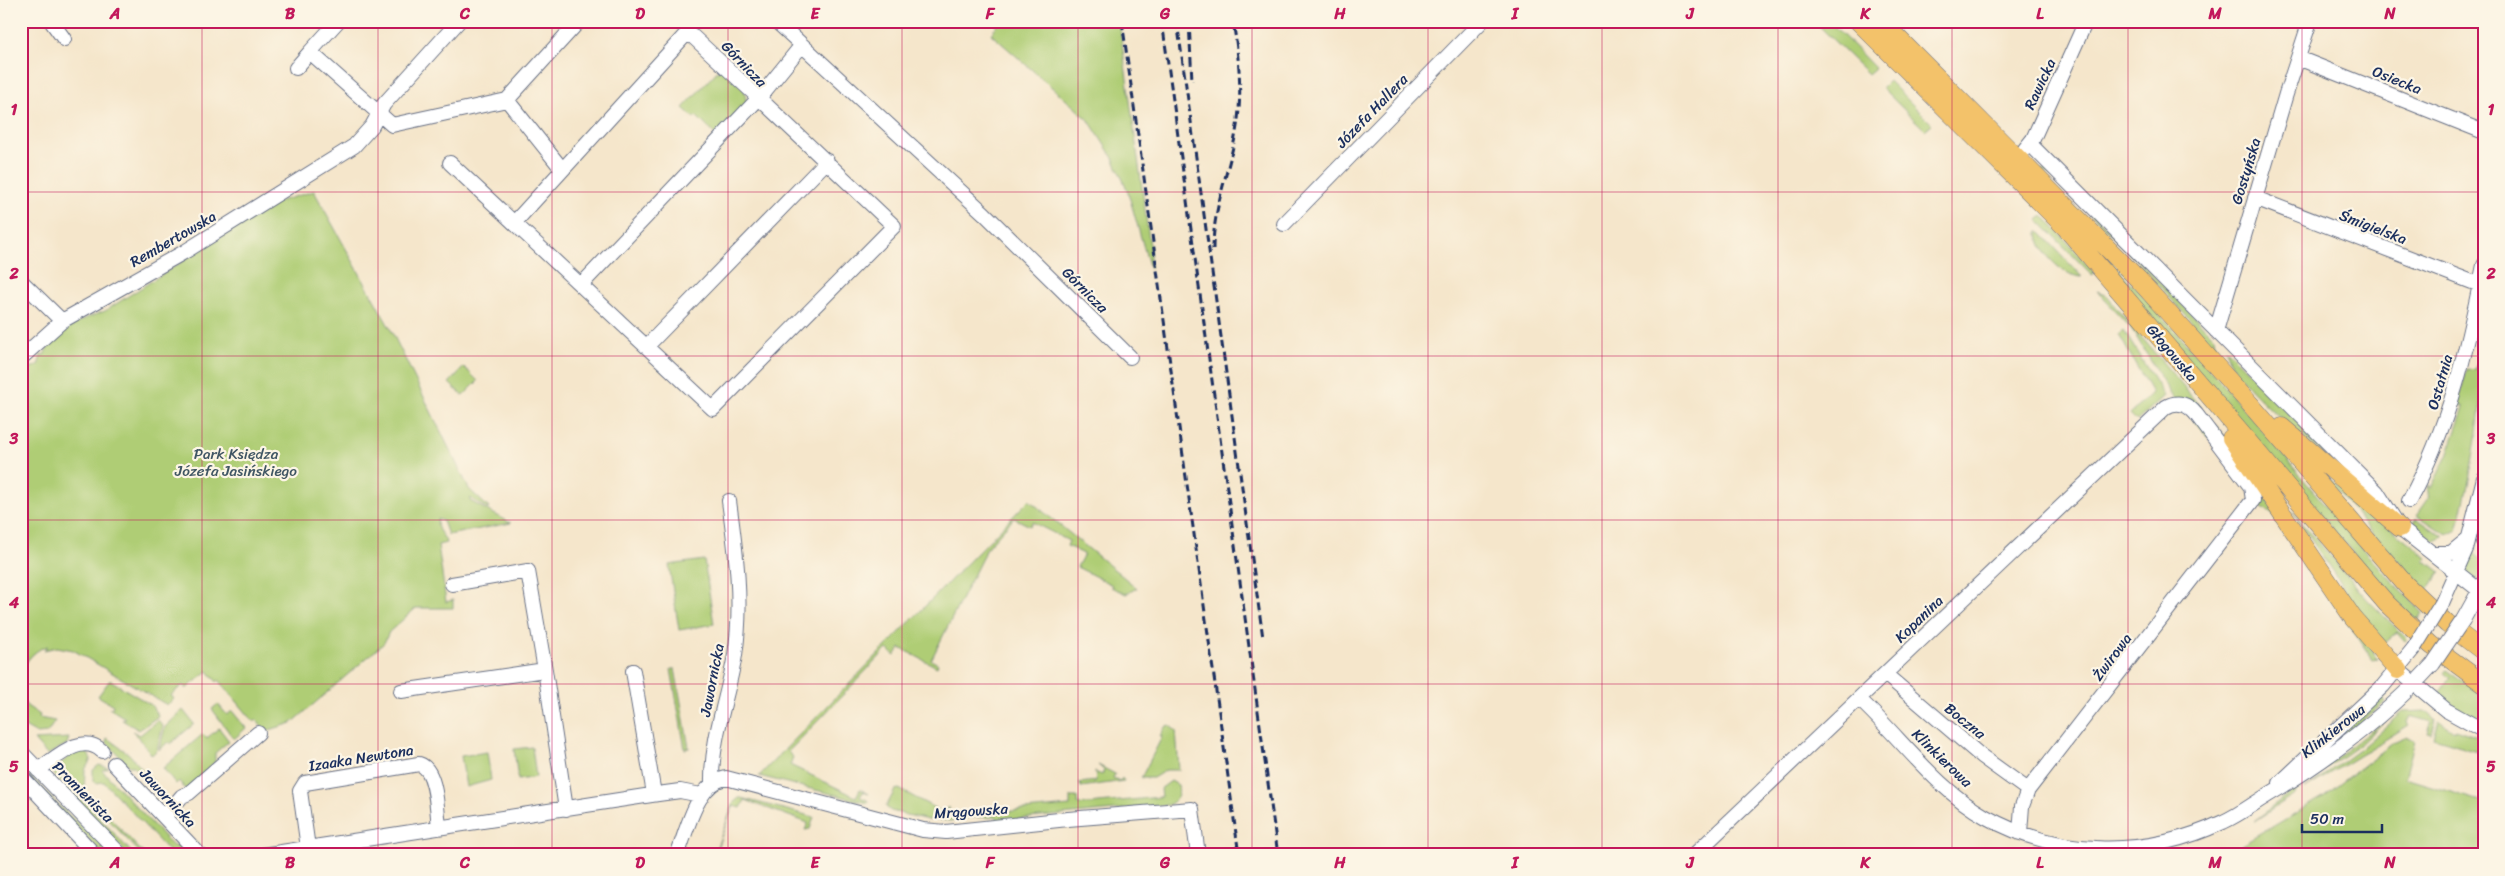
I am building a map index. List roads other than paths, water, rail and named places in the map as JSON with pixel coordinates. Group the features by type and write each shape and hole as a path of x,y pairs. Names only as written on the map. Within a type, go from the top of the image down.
{"main road":[{"name":"Głogowska","path":"1858,21 2064,228 2387,604 2431,645 2484,684"},
{"name":"Głogowska","path":"1881,21 2114,254 2239,392 2406,585 2447,624 2484,652"},
{"path":"2203,390 2233,441 2346,607 2377,648 2398,670"},
{"path":"2239,392 2400,528"}],"street":[{"path":"51,21 64,39"},
{"path":"296,68 338,21"},
{"path":"378,114 384,104 459,21"},
{"path":"310,52 392,125 506,100 579,21"},
{"name":"Górnicza","path":"776,21 985,214 1130,357"},
{"name":"Józefa Hallera","path":"1284,224 1482,21"},
{"name":"Rawicka","path":"2017,157 2030,144 2086,21"},
{"name":"Gostyńska","path":"2216,330 2310,21"},
{"name":"Górnicza","path":"514,222 688,32 759,98 581,285"},
{"path":"450,163 713,409 894,226 759,98 802,46"},
{"name":"Osiecka","path":"2298,58 2484,132"},
{"path":"506,100 562,170"},
{"name":"Rembertowska","path":"21,358 62,321 186,251 344,153 354,146 372,126 378,114"},
{"path":"2030,144 2377,492 2400,528 2482,589 2433,664 2414,685"},
{"path":"647,346 827,161"},
{"name":"Śmigielska","path":"2255,198 2480,285"},
{"name":"Ostatnia","path":"2409,501 2436,448 2450,409 2465,355 2484,265"},
{"path":"21,281 62,321"},
{"name":"Kopanina","path":"1694,855 2166,407 2180,403 2194,411 2251,488 2253,500 2249,509"},
{"path":"2484,478 2471,534 2457,572 2442,603 2398,670 2446,710 2484,731"},
{"name":"Jawornicka","path":"712,783 712,759 735,653 739,606 736,552 729,501"},
{"name":"Żwirowa","path":"2020,833 2022,806 2028,790 2249,509"},
{"path":"2432,553 2444,555 2453,552 2465,543 2471,534"},
{"path":"452,584 528,571 566,809"},
{"path":"401,691 545,670"},
{"name":"Klinkierowa","path":"2267,796 2398,670"},
{"path":"633,671 654,794"},
{"name":"Boczna","path":"1885,674 1987,760 2028,790"},
{"name":"Klinkierowa","path":"1859,699 1952,794 1986,817 2020,833 2055,843 2085,848 2122,849 2180,839 2236,816 2294,781 2322,761 2387,710 2414,685"},
{"path":"164,817 182,796 197,786 258,733"},
{"path":"38,770 76,745 94,745 102,751"},
{"name":"Promienista","path":"21,752 121,855"},
{"name":"Jawornicka","path":"114,764 200,855"},
{"name":"Izaaka Newtona","path":"308,848 300,791 305,783 419,764 424,765 431,774 439,828"},
{"path":"21,776 95,855"},
{"name":"Mrągowska","path":"712,783 726,778 924,830 946,832 1068,819 1192,809 1198,855"},
{"path":"677,855 701,795 712,783"},
{"path":"262,855 654,794 680,791 701,795"}],"railway":[{"path":"1122,21 1239,855"},
{"path":"1162,21 1278,855"},
{"path":"1177,21 1263,638"},
{"path":"1189,21 1192,81"},
{"path":"1213,249 1216,219 1238,118 1239,76 1233,21"}],"park label":[{"name":"Park Księdza Józefa Jasińskiego","path":"236,462"}]}
